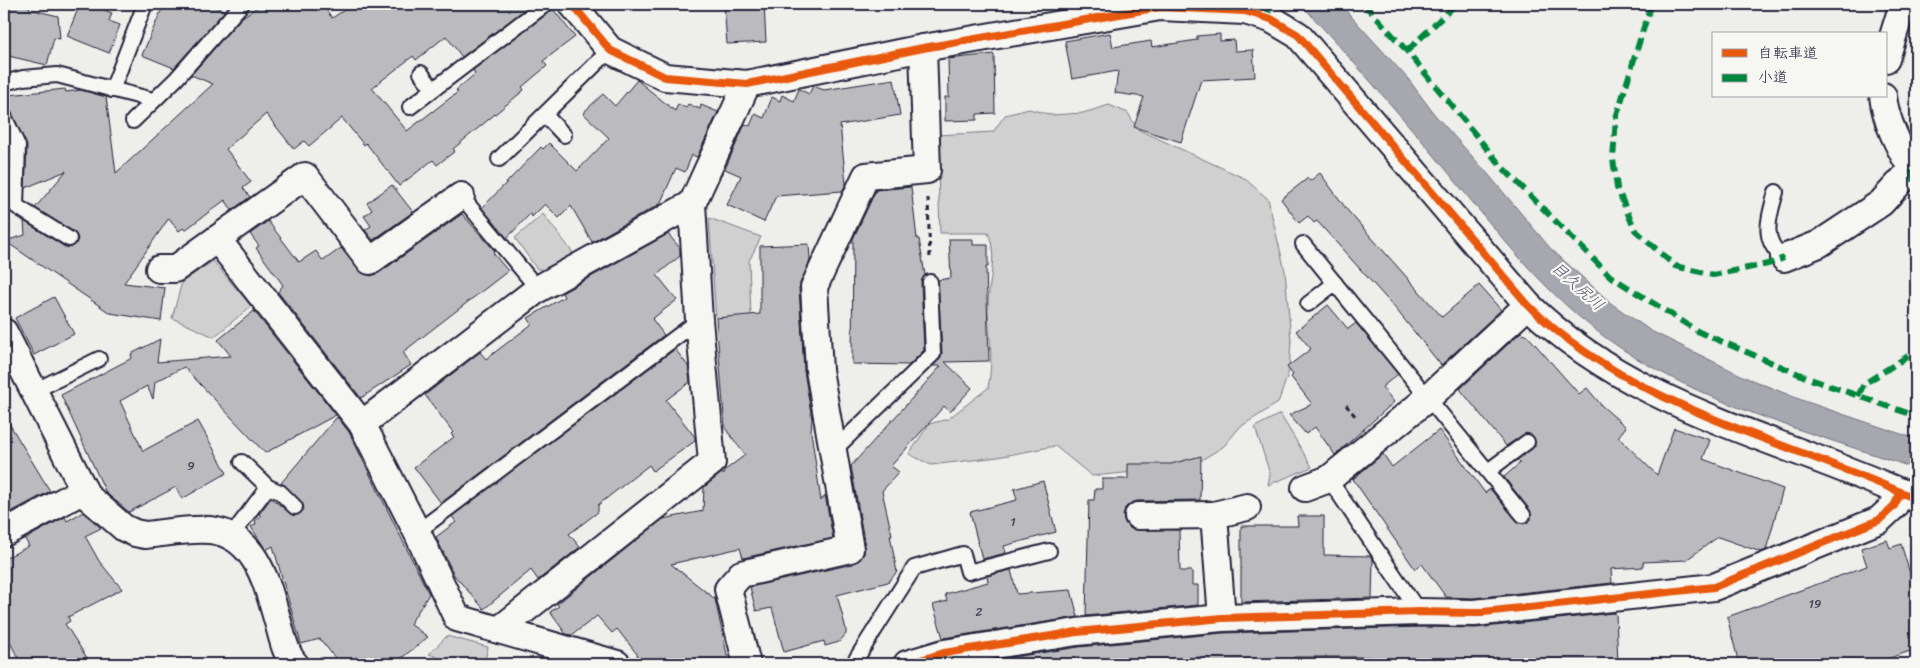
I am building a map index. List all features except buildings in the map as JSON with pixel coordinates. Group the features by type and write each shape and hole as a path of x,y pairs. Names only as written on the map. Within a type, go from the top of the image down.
{"street":[{"path":"572,4 610,50 665,76 747,84 923,48 1160,7 1245,11 1271,19 1298,35 1528,305 1546,323 1583,352 1646,390 1908,496"},
{"path":"1888,53 1903,4"},
{"path":"747,664 728,589 741,574 850,549 819,370 814,288 866,176 927,170 923,48"},
{"path":"499,630 712,462 699,320 692,204 747,84"},
{"path":"1784,258 1819,244 1881,203 1914,168 1894,139 1884,110 1883,98"},
{"path":"159,269 175,269 305,176 370,261 461,196"},
{"path":"362,424 538,289 692,204"},
{"path":"217,239 362,424 417,532 457,618 617,664"},
{"path":"1317,484 1429,396 1528,305"},
{"path":"4,332 87,496 124,528 135,533 146,535 209,530 231,536 250,551 264,574 285,647 290,659 295,664"},
{"path":"4,533 84,490"},
{"path":"907,664 944,653 1068,634 1222,618 1419,612 1474,613 1714,587 1879,520 1908,496"},
{"path":"1138,516 1214,515 1247,507"},
{"path":"1214,515 1222,618"}],"lane":[{"path":"112,90 146,4"},
{"path":"133,121 176,79 242,4"},
{"path":"410,107 546,4"},
{"path":"499,159 610,50"},
{"path":"421,73 433,89"},
{"path":"4,83 23,78 57,75 153,100"},
{"path":"545,115 564,135"},
{"path":"4,116 18,146 16,206 69,239"},
{"path":"1776,192 1768,223 1768,232 1771,244 1784,258"},
{"path":"461,196 538,289"},
{"path":"1303,244 1429,396 1523,515"},
{"path":"832,452 933,354 930,282"},
{"path":"1308,304 1335,283"},
{"path":"417,532 699,320"},
{"path":"34,391 99,359"},
{"path":"1488,471 1527,442"},
{"path":"242,462 268,487 280,492 295,507"},
{"path":"1317,484 1419,612"},
{"path":"231,536 268,487"},
{"path":"852,664 914,568 963,554 968,572 1049,551"}],"path":[{"path":"928,196 930,282"},
{"path":"1346,405 1356,417"}],"shaded area":[{"path":"1109,105 1128,113 1137,129 1244,178 1268,199 1285,271 1291,340 1289,371 1278,403 1240,427 1224,446 1197,463 1145,471 1092,476 1055,446 998,457 931,465 909,454 929,424 948,419 988,388 991,367 988,300 993,261 991,242 988,233 940,233 937,135 993,132 1005,115 1029,109 1052,115 1083,113"},
{"path":"543,214 574,254 551,270 537,269 515,238"},
{"path":"709,218 761,237 749,261 751,318 716,319"},
{"path":"213,261 251,306 214,337 172,318 182,282"},
{"path":"1280,414 1312,467 1268,485 1270,474 1255,427"},
{"path":"447,636 488,647 484,664 455,664 429,654"}],"water":[{"name":"目久尻川","path":"1301,4 1340,4 1409,80 1435,115 1551,249 1612,304 1651,331 1747,378 1804,401 1916,439 1916,469 1796,429 1717,399 1641,361 1606,338 1555,294 1508,245 1444,167"}],"marked path":[{"path":"1265,4 1271,19"},
{"path":"1364,4 1407,51 1501,166 1610,276 1699,332 1813,380 1916,416"},
{"path":"1407,51 1456,4"},
{"path":"1651,4 1616,118 1613,159 1617,188 1635,230 1675,266 1713,275 1768,264 1784,258"},
{"path":"1912,170 1916,190"},
{"path":"1858,396 1864,384 1916,351"}],"cycle path":[{"path":"572,4 610,50 665,77 747,84 923,48 1160,7 1245,11 1271,19 1298,35 1528,305 1569,341 1615,371 1663,396 1764,439 1916,499"},
{"path":"907,664 944,653 1077,632 1222,618 1419,612 1474,613 1714,587 1879,520 1894,506 1901,492"}]}
